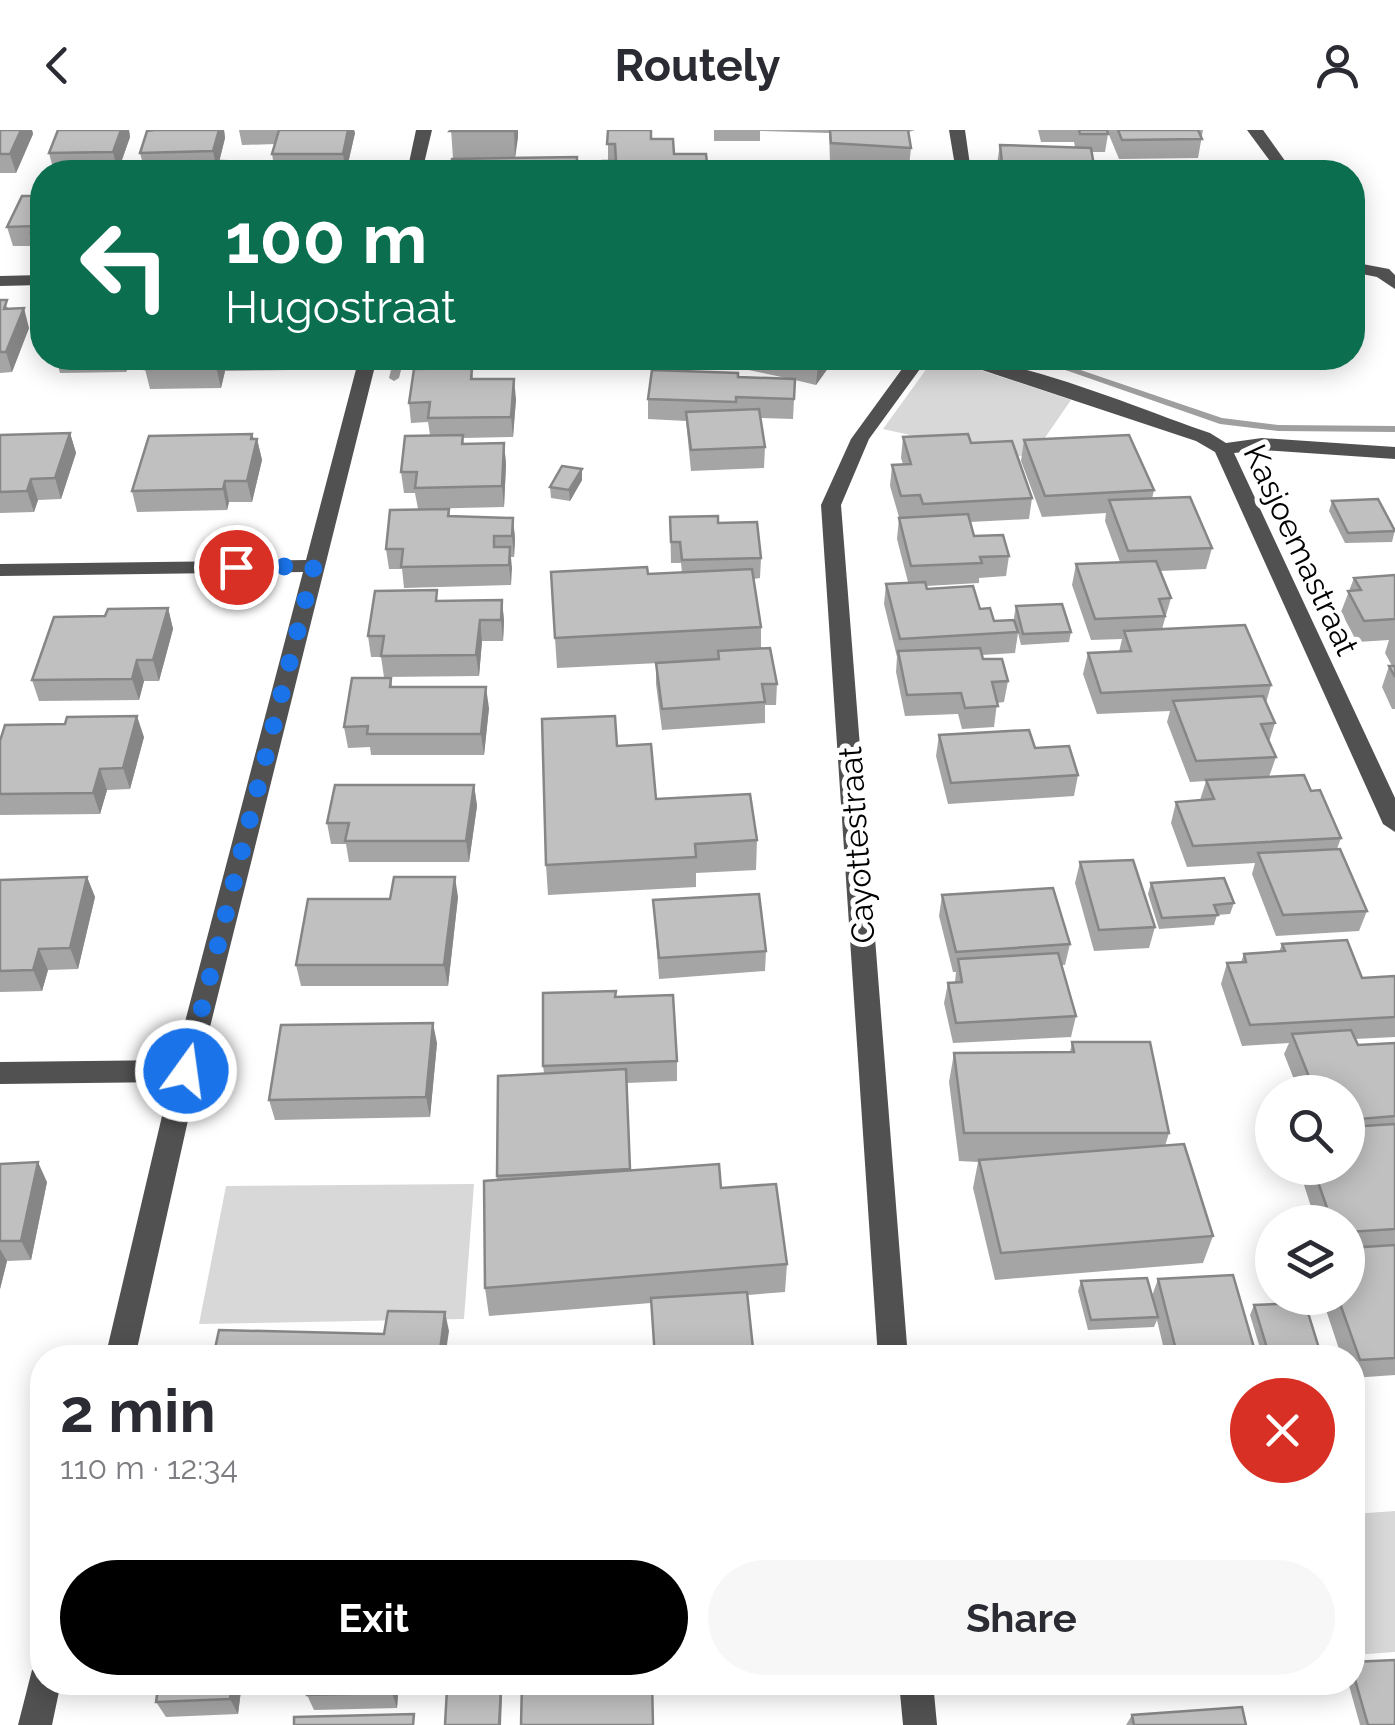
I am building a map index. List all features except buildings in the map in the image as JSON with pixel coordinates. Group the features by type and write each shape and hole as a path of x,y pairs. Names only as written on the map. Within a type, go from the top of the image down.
{"street":[{"path":"417,160 424,130"},
{"path":"956,130 962,160"},
{"path":"1255,130 1277,160"},
{"path":"1365,270 1394,279"},
{"path":"0,281 30,280"},
{"path":"123,1345 186,1071 365,370"},
{"name":"Cayottestraat","path":"892,1345 832,505 860,439 910,370"},
{"name":"Kasjoemastraat","path":"999,370 1064,388 1204,437 1223,449 1395,824"},
{"path":"1223,449 1262,444 1395,453"},
{"path":"0,570 314,566"},
{"path":"0,1073 186,1071"},
{"path":"35,1725 41,1695"},
{"path":"917,1695 920,1725"}],"shaded area":[{"path":"926,370 980,370 1071,400 1033,455 1008,457 883,429"},
{"path":"474,1184 464,1319 199,1324 226,1186"},
{"path":"1395,1511 1395,1652 1365,1654 1365,1513"}],"waterway":[{"path":"394,378 396,370"},
{"path":"1071,370 1220,421 1278,428 1395,429"}],"route":[{"path":"186,1071 314,566 236,567"}]}
